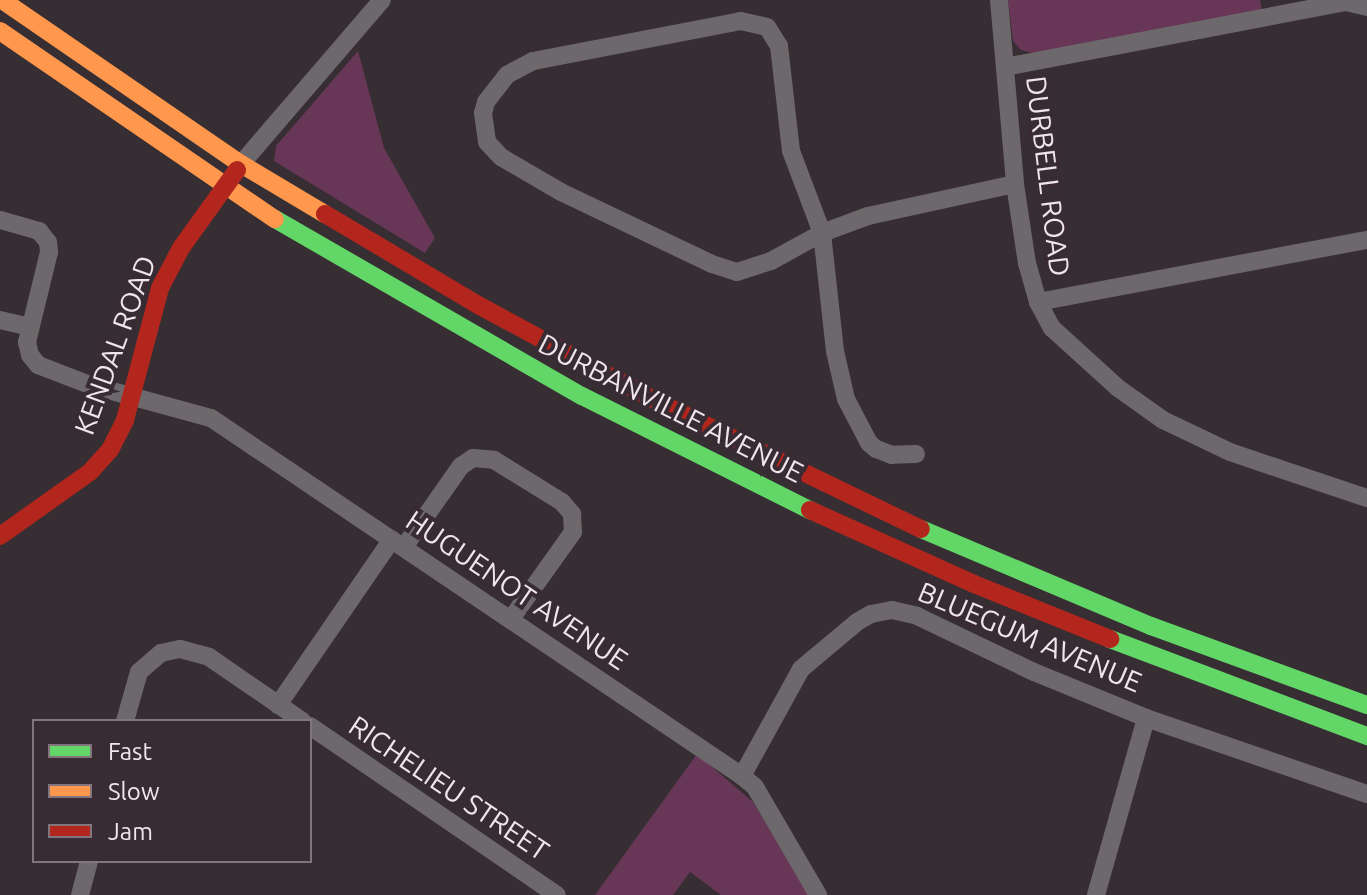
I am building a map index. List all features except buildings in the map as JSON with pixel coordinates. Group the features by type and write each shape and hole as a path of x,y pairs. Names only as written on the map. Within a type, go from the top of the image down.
{"main road":[{"name":"DURBANVILLE AVENUE","path":"2,0 241,164 494,314 791,469 1038,580 1367,705"},
{"name":"DURBANVILLE AVENUE","path":"0,31 223,187 491,346 782,497 1073,626 1367,736"},
{"name":"KENDAL ROAD","path":"0,536 103,459 121,430 160,288 181,248 241,164"}],"street":[{"name":"KENDAL ROAD","path":"241,164 382,0"},
{"name":"DURBELL ROAD","path":"999,0 1015,184 1027,263 1038,302 1061,339 1163,420 1230,452 1367,498"},
{"path":"1005,67 1346,2 1367,7"},
{"path":"916,454 892,455 876,449 869,443 846,399 835,351 822,233 791,151 779,46 773,33 760,23 741,21 533,61 507,75 486,102 483,113 487,142 501,157 561,192 727,270 748,270 822,233 900,207 1015,184"},
{"path":"0,220 39,231 48,242 49,252 30,327 0,320"},
{"path":"1038,302 1367,240"},
{"name":"HUGUENOT AVENUE","path":"30,327 28,349 38,365 131,397 211,418 742,776 755,787 818,895"},
{"path":"278,705 398,543 461,466 473,458 494,460 562,502 572,514 573,532 511,619"},
{"name":"BLUEGUM AVENUE","path":"742,776 801,669 857,622 882,611 917,616 1034,672 1146,718 1367,794"},
{"path":"126,719 139,672 153,658 170,650 200,652 299,719"},
{"path":"1096,895 1146,718"},
{"name":"RICHELIEU STREET","path":"312,727 557,895"},
{"path":"80,895 88,863"}],"shaded area":[{"path":"1008,0 1260,0 1262,10 1033,53 1021,50 1013,41"},
{"path":"358,51 384,148 435,238 425,253 274,161 276,146"},
{"path":"697,754 753,802 809,895 721,895 690,872 673,895 595,895"}],"traffic: fast":[{"path":"275,219 582,396 810,510"},
{"path":"921,529 1151,626 1367,705"},
{"path":"1110,639 1367,736"}],"traffic: slow":[{"path":"2,0 241,164 325,214"},
{"path":"0,31 275,219"}],"traffic: jam":[{"path":"0,536 90,472 110,450 125,420 160,288 181,248 237,170"},
{"path":"325,214 480,306 656,401 921,529"},
{"path":"810,510 974,584 1110,639"}]}
